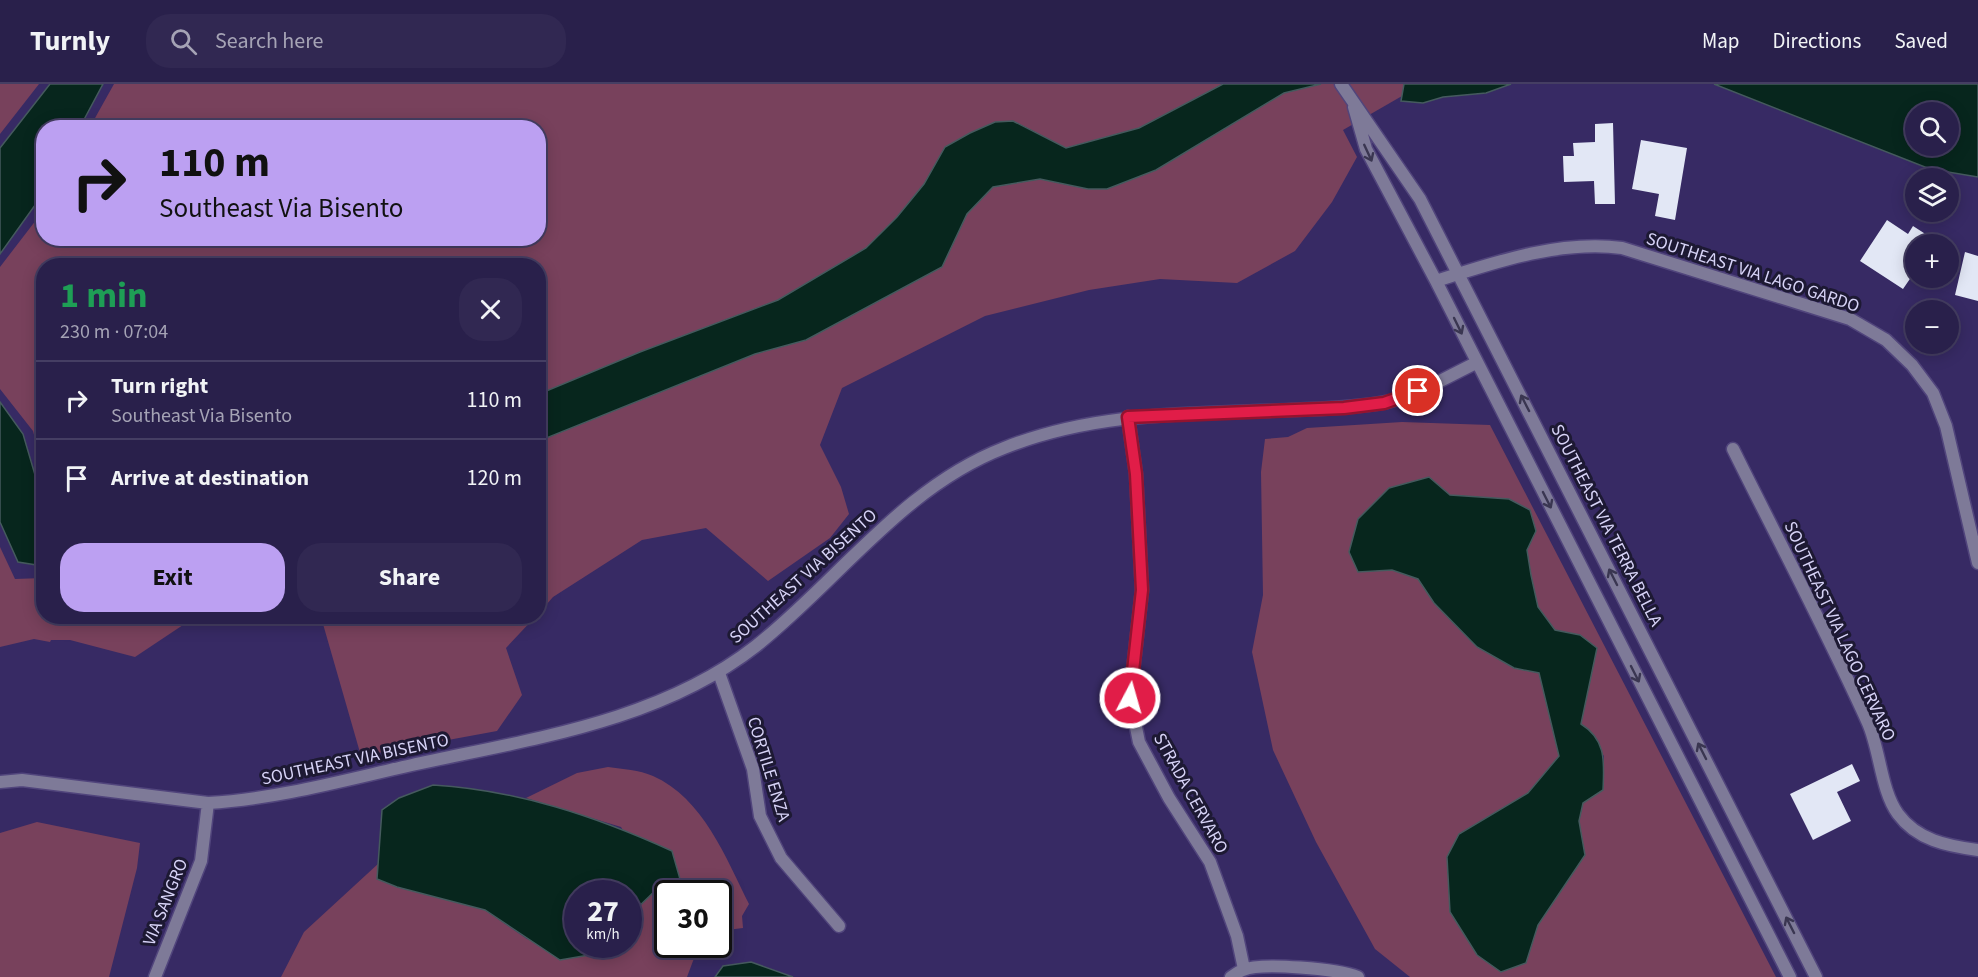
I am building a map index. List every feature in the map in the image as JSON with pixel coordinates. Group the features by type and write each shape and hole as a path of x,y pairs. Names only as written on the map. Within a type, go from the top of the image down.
{"street":[{"name":"SOUTHEAST VIA TERRA BELLA","path":"1341,84 1420,199 1816,977"},
{"name":"SOUTHEAST VIA TERRA BELLA","path":"1352,98 1366,149 1436,281 1790,977"},
{"name":"SOUTHEAST VIA LAGO GARDO","path":"1436,281 1562,248 1593,244 1622,248 1850,319 1886,340 1912,365 1933,393 1946,426 1978,562"},
{"name":"SOUTHEAST VIA BISENTO","path":"0,782 22,780 208,803 281,795 585,727 649,706 719,673 758,645 905,507 951,475 1000,449 1044,433 1089,422 1128,417 1344,408 1384,403 1418,391 1476,363"},
{"name":"STRADA CERVARO","path":"1128,417 1136,474 1142,590 1130,698 1139,742 1169,798 1210,862 1237,936 1244,969"},
{"name":"SOUTHEAST VIA LAGO CERVARO","path":"1733,449 1858,700 1878,752 1890,800 1898,814 1921,836 1953,847 1978,850"},
{"name":"CORTILE ENZA","path":"719,673 753,769 760,816 782,858 839,926"},
{"name":"VIA SANGRO","path":"155,977 201,861 208,803"},
{"path":"1231,977 1244,969 1308,967 1348,973 1358,977"}],"shaded area":[{"path":"0,84 39,84 0,134"},
{"path":"50,84 103,84 84,120 36,120 36,204 0,254 0,148"},
{"path":"114,84 1223,84 1139,128 1066,148 1013,121 945,147 925,184 866,248 778,300 640,352 546,391 546,258 36,258 36,442 33,431 0,389 0,267 36,220 36,246 546,246 546,120 94,120"},
{"path":"1223,84 1321,84 1284,93 1156,170 1107,189 1088,189 1040,179 993,187 967,214 942,267 806,340 755,354 546,438 546,391 640,352 778,300 866,248 897,217 924,184 945,147 970,133 995,122 1013,121 1066,148 1139,128"},
{"path":"1321,84 1404,84 1402,96 1343,130 1357,157 1332,202 1295,251 1237,283 1160,279 1089,290 985,316 842,388 820,445 841,487 849,514 830,538 768,581 706,528 642,540 553,597 546,605 546,438 755,354 806,340 942,267 967,214 993,187 1040,179 1088,189 1284,93"},
{"path":"1404,84 1511,84 1486,93 1443,97 1423,103 1401,101"},
{"path":"1714,84 1978,84 1978,177 1959,174 1959,168 1927,168"},
{"path":"0,402 23,434 36,478 36,565 18,562 0,522"},
{"path":"1402,422 1490,425 1776,977 1410,977 1375,949 1316,842 1273,750 1252,652 1263,595 1261,472 1265,439 1288,437 1307,428","holes":["1429,477 1450,495 1509,499 1530,510 1536,531 1527,550 1538,607 1555,630 1580,635 1597,648 1581,724 1604,756 1603,790 1583,803 1579,821 1585,855 1538,925 1526,963 1459,834 1528,793 1559,756 1539,673 1514,668 1434,603 1418,579 1392,570"]},
{"path":"1429,477 1450,495 1509,499 1530,510 1536,531 1527,550 1538,607 1555,630 1580,635 1597,648 1581,724 1596,737 1600,745 1603,761 1603,790 1583,803 1579,821 1585,855 1538,925 1526,963 1501,972 1477,955 1450,912 1447,857 1459,834 1528,793 1559,756 1539,673 1514,668 1477,647 1434,603 1418,579 1392,570 1358,572 1349,552 1358,519 1389,488"},
{"path":"0,547 15,579 36,578 36,624 184,624 135,657 70,640 51,640 50,642 34,639 0,647"},
{"path":"323,624 528,624 506,648 522,695 497,731 361,756"},
{"path":"608,767 637,771 653,776 671,786 686,799 722,849 749,904 742,916 743,928 732,929 732,880 654,881 621,827 526,798 577,773"},
{"path":"433,785 495,792 555,807 585,816 672,851 680,879 654,880 654,892 642,903 642,880 564,880 564,958 572,958 560,960 485,910 397,887 377,879 382,810 399,798"},
{"path":"37,822 140,843 137,868 109,977 0,977 0,833"},
{"path":"379,863 378,879 485,910 527,939 564,949 564,958 642,958 642,903 654,892 654,958 694,958 687,977 281,977 304,932"},
{"path":"751,962 793,977 715,977 723,966"}],"building":[{"path":"1613,123 1615,204 1595,204 1594,181 1564,182 1563,156 1574,156 1573,143 1595,142 1595,124"},
{"path":"1641,140 1687,148 1675,220 1655,216 1659,194 1632,189"},
{"path":"1887,220 1908,234 1905,234 1905,286 1903,289 1860,261"},
{"path":"1913,226 1925,234 1908,234"},
{"path":"1965,252 1978,256 1978,301 1955,295 1957,288 1959,288"},
{"path":"1852,764 1860,781 1837,792 1851,821 1813,840 1790,794"}],"route":[{"path":"1130,698 1142,590 1136,474 1128,417 1344,408 1384,403 1418,391"}]}
